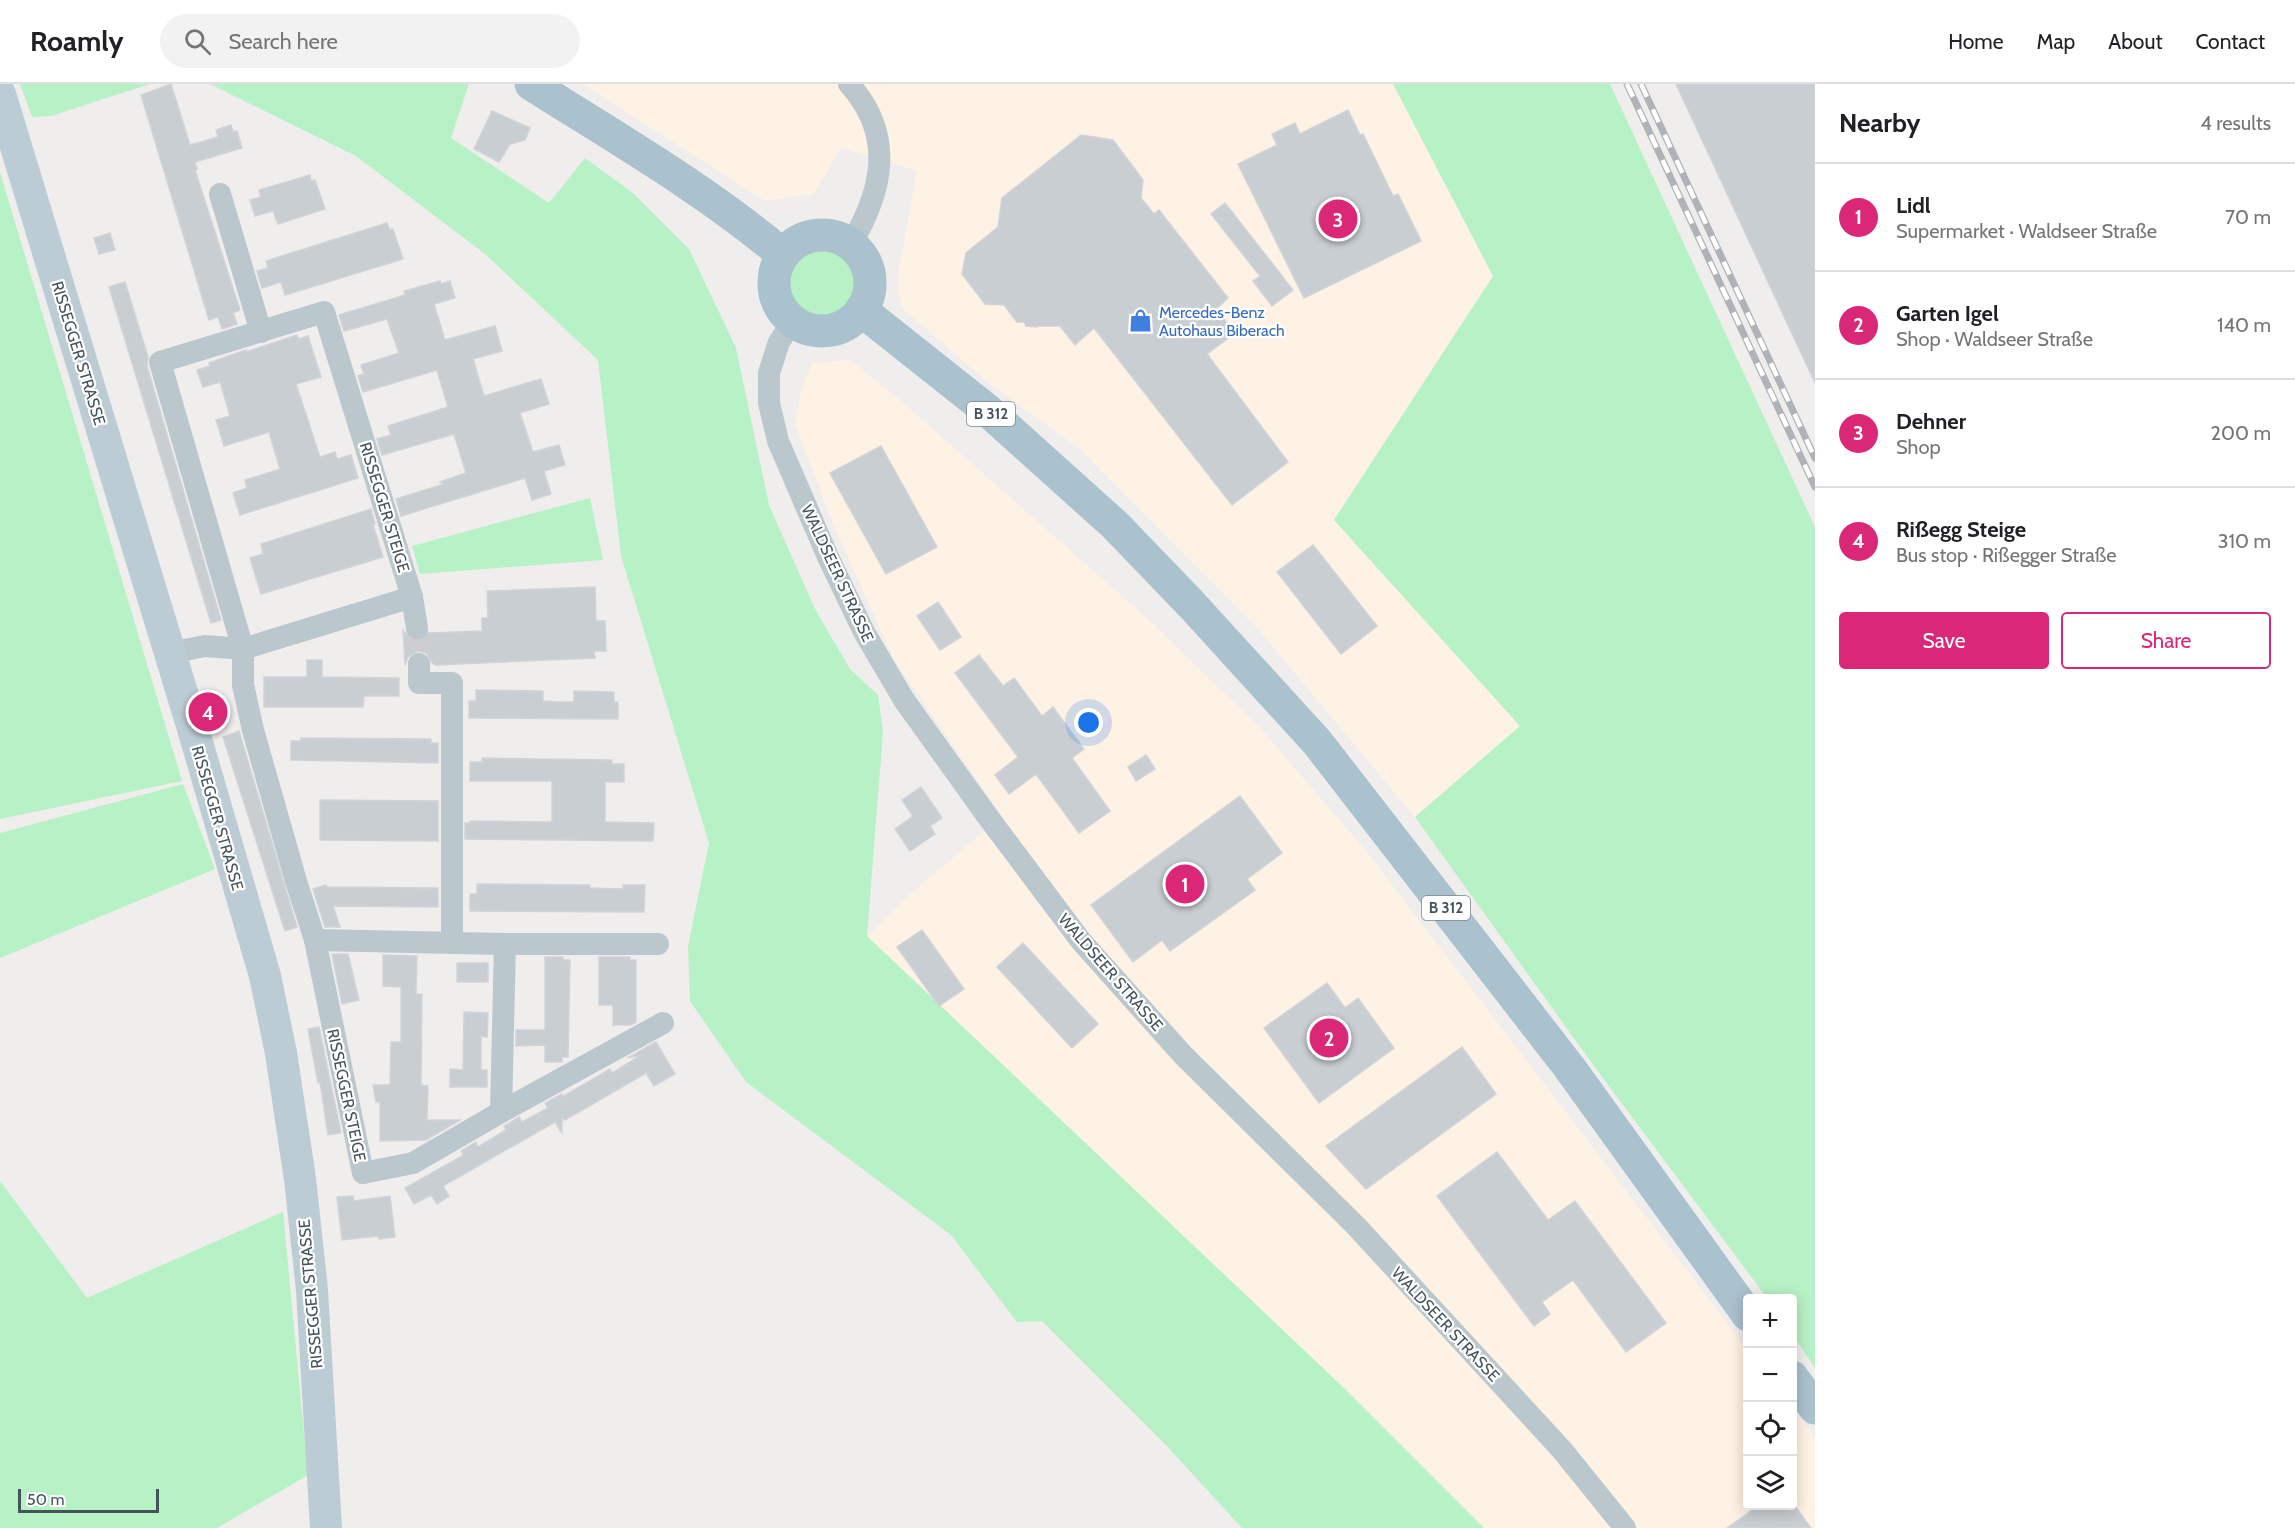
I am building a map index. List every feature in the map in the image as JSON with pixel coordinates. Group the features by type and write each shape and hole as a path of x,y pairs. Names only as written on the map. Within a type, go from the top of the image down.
{"main road":[{"path":"531,84 672,174 783,254"},
{"path":"824,234 840,237 851,244 864,257 870,272 871,288 866,304 857,317 844,326 828,331 812,330 793,321 785,314 777,300 773,285 776,268 783,254 794,243 808,236 824,234"},
{"name":"B 312","path":"861,310 987,410 1115,525 1192,605 1317,742 1569,1067 1743,1308"},
{"path":"1797,1384 1815,1408"}],"street":[{"path":"849,84 860,96 878,134 880,154 880,177 874,196 865,221 851,244"},
{"name":"RISSEGGER STRASSE","path":"0,94 170,653 265,976 281,1053 300,1179 312,1290 326,1528"},
{"path":"220,194 261,332"},
{"name":"RISSEGGER STEIGE","path":"412,597 324,312 160,362 243,649 243,685 253,730 315,940 363,1173 413,1163 663,1023"},
{"name":"WALDSEER STRASSE","path":"793,321 779,342 769,373 769,403 778,441 833,568 864,632 904,700 1081,941 1183,1055 1356,1226 1563,1450 1625,1528"},
{"path":"170,653 205,646 243,649 412,597 417,628"},
{"path":"419,664 419,682 452,683 452,944"},
{"path":"315,940 452,944 658,944"},
{"path":"501,1112 505,944"}],"shaded area":[{"path":"582,84 1393,84 1493,276 1334,520 1520,726 1415,817 1259,630 1080,449 992,386 902,308 897,281 917,171 841,148 814,194 765,201"},
{"path":"850,360 901,401 1149,620 1261,729 1367,852 1743,1344 1743,1510 1797,1510 1797,1413 1815,1438 1815,1528 1484,1528 1345,1389 867,936 916,889 1002,816 894,660 833,524 795,424 801,391 812,363"}],"green space":[{"path":"20,84 150,84 51,116 32,117"},
{"path":"210,84 469,84 451,138 549,203 585,158 633,193 689,249 736,348 769,505 815,609 850,669 878,695 883,732 867,936 1345,1389 1484,1528 1242,1528 1165,1444 1042,1321 1017,1322 951,1235 746,1082 690,1001 688,946 709,843 621,556 598,360 485,254 356,156"},
{"path":"1393,84 1610,84 1815,527 1815,1368 1797,1341 1797,1294 1764,1294 1594,1066 1415,817 1520,726 1334,520 1493,276"},
{"path":"0,172 182,781 0,819"},
{"path":"815,249 829,249 841,254 851,264 856,283 851,302 841,312 829,317 815,317 803,312 793,302 788,290 788,276 793,264 803,254"},
{"path":"590,498 603,560 420,574 412,546"},
{"path":"183,784 215,869 0,958 0,833"},
{"path":"0,1181 87,1298 283,1212 308,1475 217,1528 0,1528"}],"building":[{"path":"171,84 190,145 218,137 216,130 231,125 233,132 237,131 242,148 195,162 197,169 195,170 240,310 233,313 237,324 222,329 218,317 209,320 141,95"},
{"path":"1676,84 1815,84 1815,383"},
{"path":"1348,110 1360,135 1363,134 1393,196 1398,194 1421,241 1304,298 1238,164 1277,145 1272,134 1295,123 1300,134"},
{"path":"492,111 530,128 525,140 510,144 499,162 474,149"},
{"name":"Mercedes-Benz Autohaus Biberach","path":"1081,135 1113,140 1143,180 1141,198 1154,214 1159,210 1228,298 1216,309 1235,333 1207,354 1288,462 1232,505 1094,328 1075,345 1060,326 1026,326 1024,322 1017,322 1004,305 985,304 962,274 966,253 998,227 1002,198"},
{"path":"310,175 311,181 315,180 325,209 278,224 273,211 255,216 250,200 261,197 259,190"},
{"path":"1225,203 1293,290 1272,306 1253,281 1260,276 1211,214"},
{"path":"387,223 390,230 393,229 403,259 285,295 281,282 262,288 257,271 268,268 266,261"},
{"path":"110,233 115,250 99,254 94,238"},
{"path":"440,281 441,284 450,281 455,298 434,304 445,340 495,326 502,351 473,359 484,396 541,379 549,404 520,413 533,452 559,445 565,465 544,471 551,494 532,500 525,478 401,516 396,499 444,484 440,482 466,473 454,434 382,455 377,439 391,435 388,426 448,407 437,370 363,392 358,376 364,374 361,365 399,353 387,319 344,331 339,315 405,295 404,291"},
{"path":"125,282 221,620 211,623 109,287"},
{"path":"297,335 299,339 308,336 321,377 296,384 320,457 335,452 337,459 351,455 358,478 240,515 233,493 247,488 245,480 280,469 269,432 224,446 216,420 230,416 220,382 203,387 197,370 231,355"},
{"path":"881,446 937,547 886,574 830,473"},
{"path":"371,509 375,524 373,525 383,557 261,594 250,558 263,554 261,544"},
{"path":"1313,545 1377,626 1341,654 1277,572"},
{"path":"595,587 596,621 605,621 606,651 594,651 595,658 436,665 426,653 418,651 408,657 405,665 403,629 407,637 419,641 425,639 429,633 482,631 482,618 488,618 487,591"},
{"path":"938,602 961,637 940,650 917,616"},
{"path":"979,655 1003,686 1014,678 1042,716 1053,707 1084,749 1072,758 1110,811 1079,833 1036,774 1009,794 995,775 1018,757 955,673"},
{"path":"307,660 322,660 322,677 399,678 399,696 364,696 363,707 264,707 264,677 307,677"},
{"path":"476,690 543,691 543,701 558,702 574,702 574,691 614,692 614,702 618,702 618,719 469,718 469,701 476,701"},
{"path":"239,731 297,927 285,931 223,737"},
{"path":"301,738 431,739 431,743 438,743 438,763 291,760 291,741 301,741"},
{"path":"1146,755 1155,769 1136,781 1128,767"},
{"path":"482,758 612,760 612,764 624,764 624,782 605,782 605,822 654,823 653,841 465,839 465,823 470,823 470,821 552,822 552,781 470,781 470,762 482,762"},
{"path":"921,787 942,818 930,826 935,834 910,851 895,829 913,816 902,800"},
{"path":"1240,796 1282,853 1247,879 1255,890 1170,951 1162,940 1133,962 1091,905"},
{"path":"320,800 438,801 438,841 320,840"},
{"path":"477,884 590,885 590,888 623,889 623,885 645,885 644,912 470,911 470,894 477,894"},
{"path":"326,885 327,887 438,888 438,907 333,906 340,927 325,927 313,889"},
{"path":"922,930 964,989 939,1006 897,947"},
{"path":"1023,943 1098,1024 1072,1048 997,967"},
{"path":"332,954 348,954 359,1000 342,1004"},
{"path":"383,955 417,956 416,994 422,994 421,1085 428,1086 427,1120 460,1120 426,1140 380,1141 380,1102 376,1102 373,1085 390,1085 391,1042 401,1042 401,987 383,986"},
{"path":"545,957 563,957 563,960 570,960 568,1057 562,1057 562,1062 545,1062 545,1045 516,1046 516,1030 545,1030"},
{"path":"599,957 630,957 630,960 636,960 636,1022 631,1025 613,1025 613,1005 599,1005"},
{"path":"457,963 488,963 488,982 457,982"},
{"path":"1327,983 1345,1008 1358,998 1394,1048 1319,1103 1264,1028"},
{"path":"464,1012 488,1013 487,1037 481,1036 481,1070 487,1070 487,1087 450,1087 450,1069 463,1070"},
{"path":"319,1027 341,1133 328,1135 320,1082 318,1083 308,1029"},
{"path":"656,1042 675,1074 654,1086 646,1073 565,1120 562,1118 562,1133 555,1122 443,1186 449,1196 437,1204 431,1195 414,1204 405,1188 464,1155 461,1151 476,1142 478,1147 506,1130 504,1126 519,1117 522,1122 548,1108 545,1103 562,1094 562,1097 610,1069 612,1073 638,1057 629,1057"},
{"path":"1462,1047 1496,1094 1366,1189 1326,1146"},
{"path":"1497,1152 1548,1220 1575,1201 1666,1323 1626,1352 1573,1280 1542,1302 1550,1314 1534,1326 1437,1196"},
{"path":"353,1196 354,1201 390,1196 395,1237 379,1239 378,1236 342,1240 337,1197"},
{"path":"1797,1509 1811,1528 1727,1528 1752,1510"}],"tunnel":[{"path":"417,628 419,664"}],"railway":[{"path":"1627,84 1815,487"},
{"path":"1641,84 1815,458"}],"place":[{"name":"Dehner","path":"1338,219"},
{"name":"Mercedes-Benz Autohaus Biberach","path":"1141,321"},
{"name":"Rißegg Steige","path":"208,712"},
{"name":"Lidl","path":"1185,884"},
{"name":"Garten Igel","path":"1329,1038"}]}
